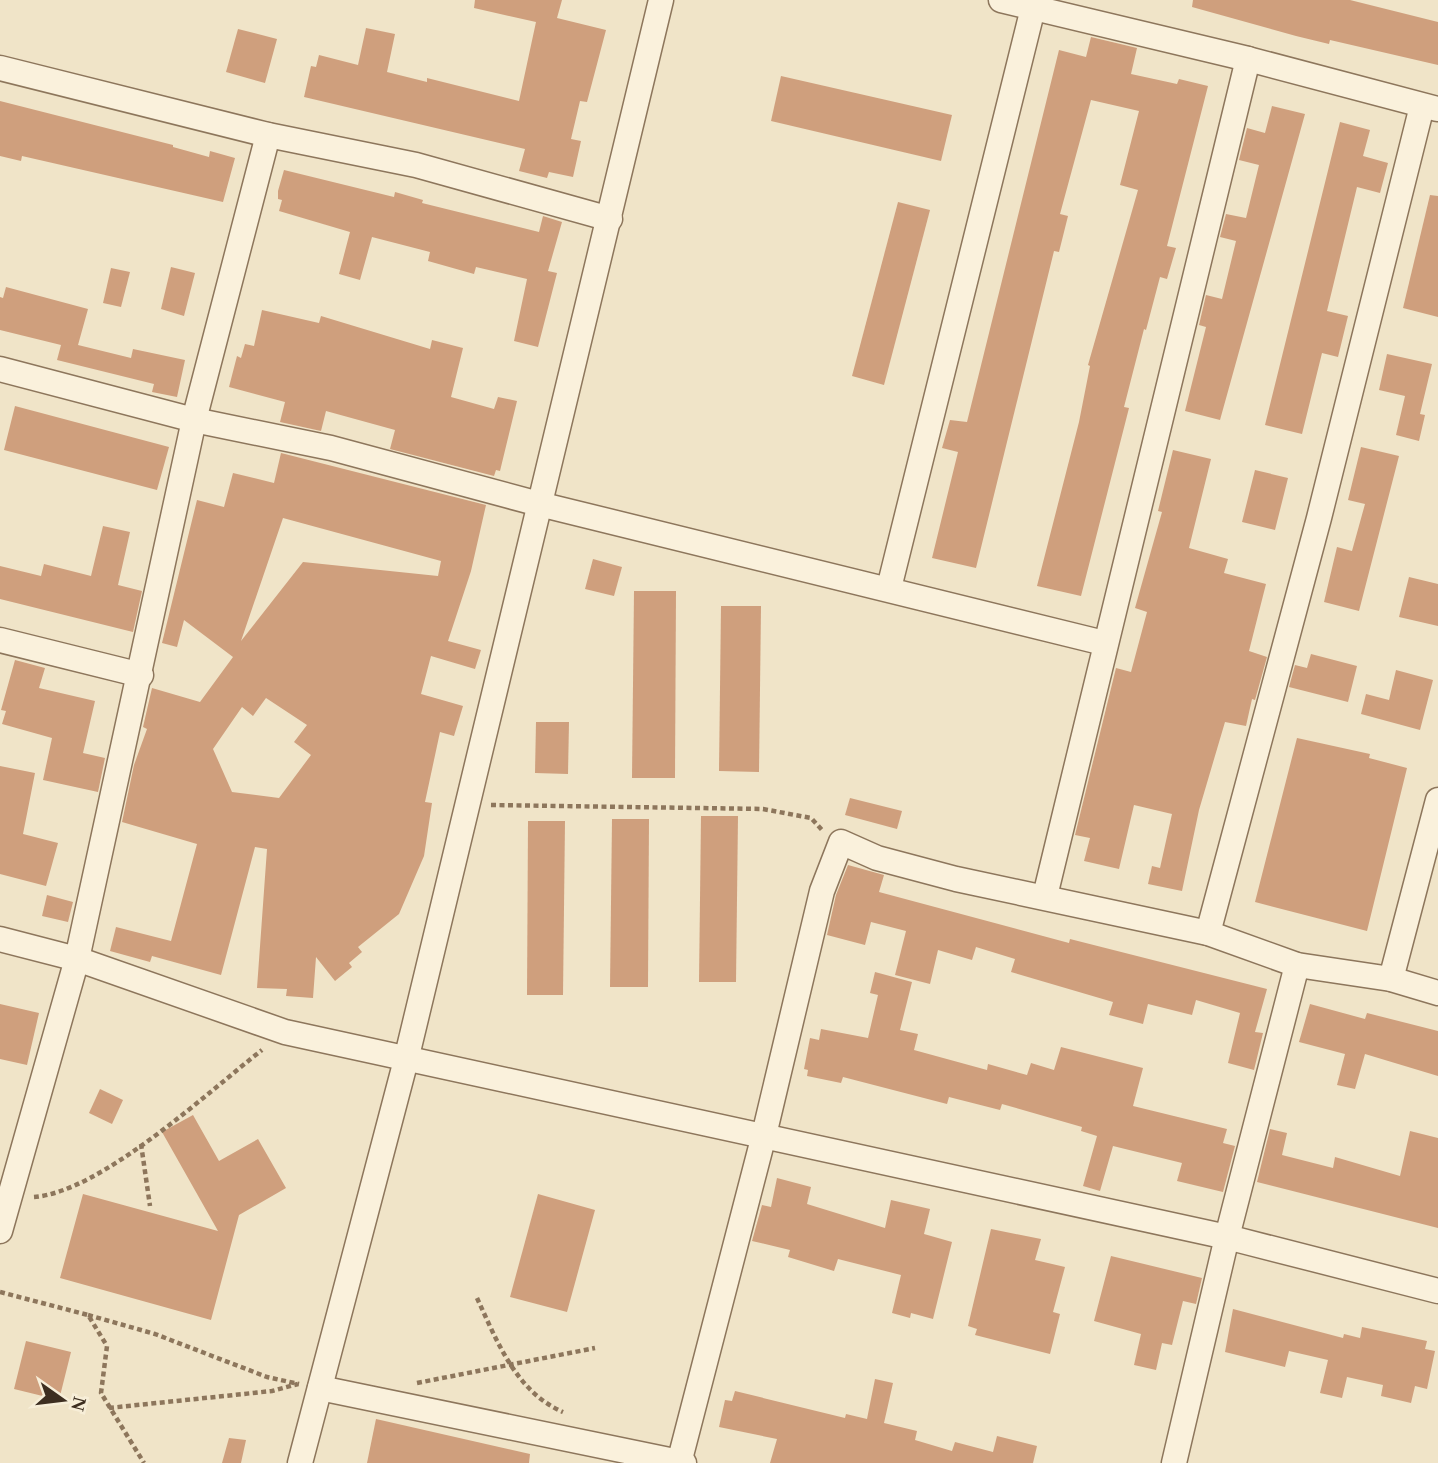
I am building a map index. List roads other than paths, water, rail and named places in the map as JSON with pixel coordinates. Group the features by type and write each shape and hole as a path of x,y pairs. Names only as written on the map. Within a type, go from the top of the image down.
{"street":[{"path":"300,1463 309,1386 406,1060 661,0"},
{"path":"1001,0 1034,4 1430,108 1208,933"},
{"path":"888,588 1034,4"},
{"path":"1045,896 1104,643 1248,59"},
{"path":"0,68 268,135 416,165 610,219"},
{"path":"0,1231 76,959 141,675 194,420 268,135"},
{"path":"0,369 194,420 331,448 539,505 888,588 1104,643"},
{"path":"0,640 141,675"},
{"path":"1391,979 1438,800"},
{"path":"309,1386 681,1463 822,891 841,842 877,859 1208,933 1297,965 1391,979 1438,993"},
{"path":"0,939 76,959 285,1032 1227,1237 1438,1291"},
{"path":"1174,1463 1227,1237 1297,965"}]}
